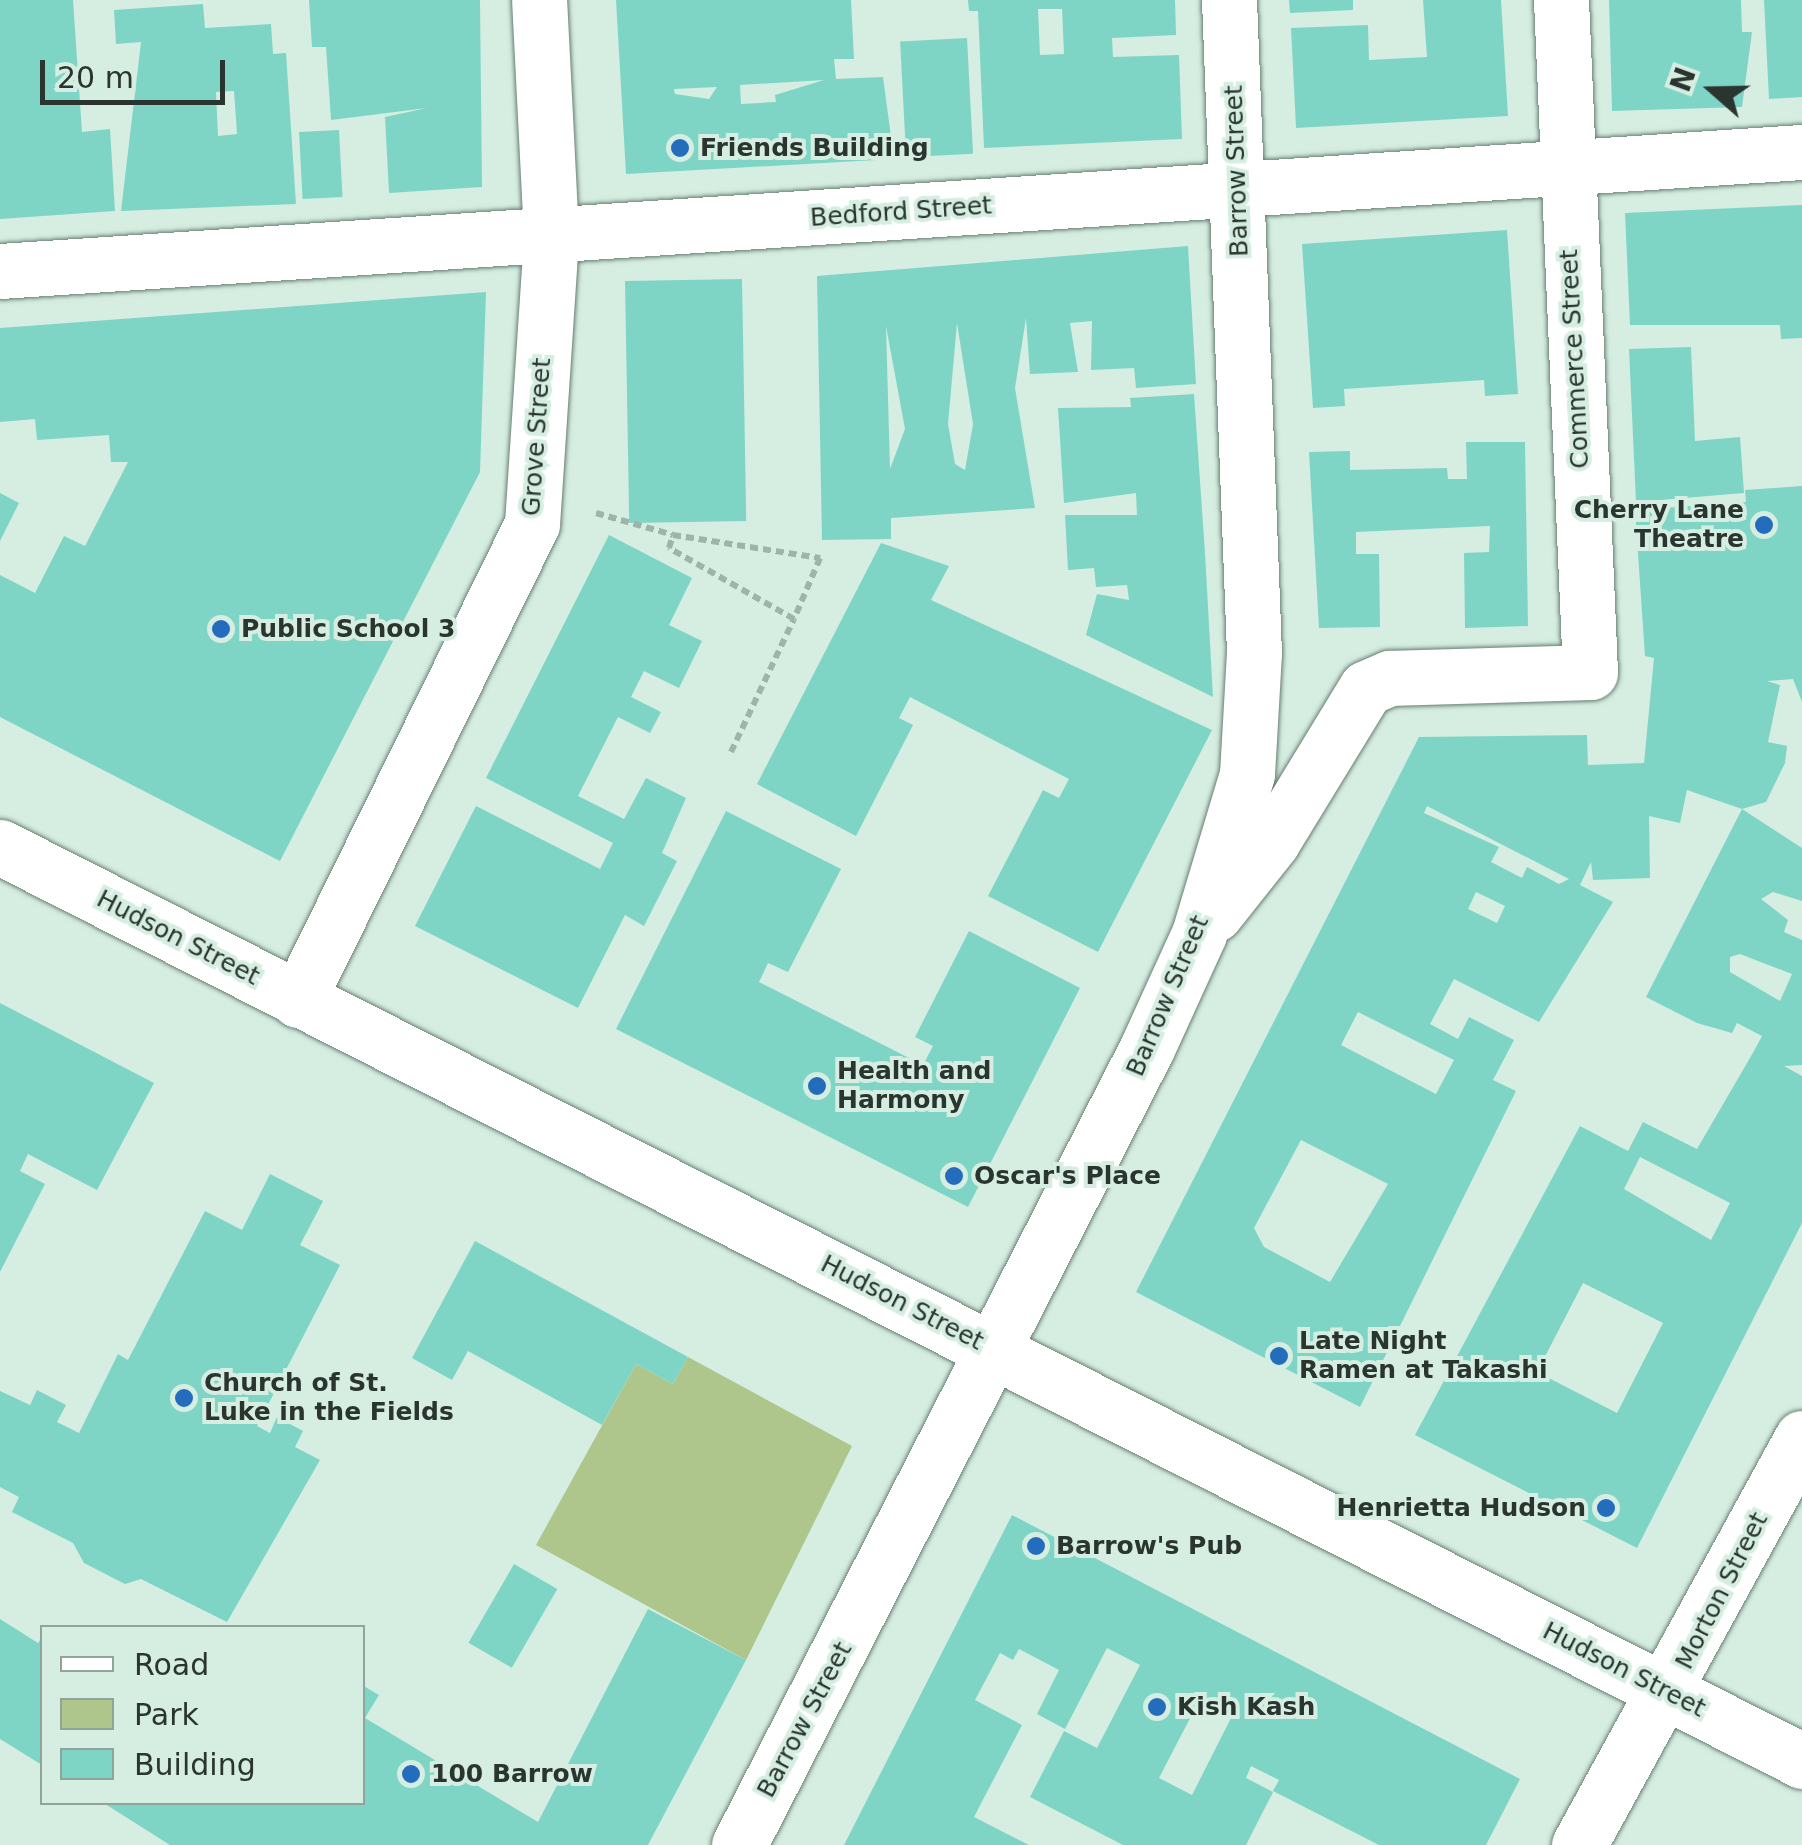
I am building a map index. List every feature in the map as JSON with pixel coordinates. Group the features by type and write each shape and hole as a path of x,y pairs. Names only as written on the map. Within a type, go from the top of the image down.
{"street":[{"name":"Grove Street","path":"298,1000 532,524 551,235 539,0"},
{"name":"Barrow Street","path":"740,1845 998,1351 1199,934 1248,774 1254,652 1239,189 1228,0"},
{"name":"Commerce Street","path":"1199,934 1272,842 1366,688 1390,678 1590,672 1561,0"},
{"name":"Bedford Street","path":"0,271 1802,152"},
{"name":"Hudson Street","path":"0,846 1802,1761"},
{"name":"Morton Street","path":"1579,1845 1670,1693 1802,1438"}],"path":[{"path":"596,513 673,535 820,558 731,752"},
{"path":"673,535 670,548 794,619"}],"green space":[{"path":"688,1357 852,1446 746,1660 536,1545 636,1364 673,1384"}],"building":[{"path":"0,0 73,0 82,132 110,129 115,211 0,219"},
{"path":"309,0 480,0 482,187 389,193 385,117 427,108 331,120 326,47 312,47"},
{"path":"616,0 851,0 854,59 834,59 836,79 883,77 894,159 626,174","holes":["824,80 775,95 776,102 741,104 740,85","717,87 709,99 675,94 674,89"]},
{"path":"968,0 1175,0 1176,35 1112,38 1113,57 1179,55 1182,139 984,148 978,11 969,11","holes":["1038,9 1062,9 1064,54 1040,55"]},
{"path":"1289,0 1353,0 1353,10 1290,13"},
{"path":"1423,0 1501,0 1508,116 1296,128 1291,28 1368,25 1369,60 1427,57"},
{"path":"1609,0 1741,0 1742,32 1752,32 1742,107 1612,111"},
{"path":"1764,0 1802,0 1802,97 1769,99"},
{"path":"203,4 205,28 271,24 273,54 286,53 296,204 121,211 141,42 116,44 114,10","holes":["234,91 237,134 218,136 216,92"]},
{"path":"967,38 973,154 906,157 900,42"},
{"path":"339,130 343,197 303,199 299,132"},
{"path":"1802,205 1802,338 1781,339 1780,325 1630,325 1625,213"},
{"path":"1507,230 1518,394 1485,396 1484,380 1344,389 1345,406 1313,408 1302,244"},
{"path":"1188,246 1196,384 1136,388 1134,368 1091,370 1092,321 1070,323 1078,372 1030,374 1026,318 1015,388 1035,508 891,518 891,539 822,540 817,276","holes":["957,323 973,424 965,470 955,464 948,424","886,326 905,429 890,469"]},
{"path":"742,279 746,521 629,523 625,281"},
{"name":"Public School 3","path":"486,292 480,472 280,861 0,717 0,575 35,593 64,536 85,546 128,462 111,462 109,435 37,440 35,419 0,422 0,328"},
{"path":"1691,347 1695,441 1740,437 1744,493 1636,502 1629,349"},
{"path":"1194,394 1213,697 1086,635 1097,594 1129,600 1127,585 1096,587 1094,568 1068,570 1065,515 1137,515 1136,493 1064,503 1058,408 1131,407 1130,398"},
{"path":"1466,442 1525,442 1528,626 1465,628 1464,553 1489,552 1490,526 1356,532 1356,554 1379,554 1380,627 1319,628 1309,452 1350,451 1350,470 1447,468 1448,479 1467,479"},
{"path":"1802,486 1802,702 1793,679 1767,681 1780,685 1768,742 1787,746 1785,763 1766,802 1742,809 1687,790 1680,823 1649,816 1650,878 1593,880 1591,862 1580,885 1613,902 1539,1022 1454,979 1430,1024 1458,1039 1469,1017 1514,1040 1493,1080 1516,1091 1360,1407 1136,1292 1419,737 1587,735 1588,765 1644,763 1654,658 1645,656 1635,510 1746,502 1745,490","holes":["1427,806 1569,879 1559,884 1527,867 1522,878 1491,862 1499,847 1424,813","1476,892 1505,906 1497,923 1468,909","1358,1012 1454,1060 1436,1094 1341,1045","1301,1140 1388,1184 1330,1282 1264,1247 1254,1228"]},
{"path":"0,493 19,503 0,541"},
{"path":"609,535 692,578 669,625 702,641 679,688 644,671 631,697 661,712 650,733 618,717 578,796 624,819 646,778 686,798 662,853 677,861 644,926 625,915 578,1008 415,926 476,806 600,869 613,843 486,778"},
{"path":"881,543 949,566 931,600 1212,730 1098,952 988,896 1043,790 1059,798 1069,779 910,697 899,718 913,725 856,836 757,784"},
{"path":"1742,809 1802,848 1802,901 1773,892 1761,899 1788,920 1784,932 1802,940 1802,1065 1784,1066 1802,1076 1802,1223 1637,1548 1415,1435 1580,1126 1628,1151 1643,1122 1697,1149 1762,1036 1737,1023 1732,1033 1697,1023 1646,997","holes":["1740,954 1792,974 1780,1001 1730,972 1730,957","1640,1157 1730,1203 1711,1240 1624,1189","1583,1283 1663,1323 1617,1413 1537,1372"]},
{"path":"726,811 841,869 788,972 768,963 759,982 923,1065 933,1046 915,1037 969,931 1080,988 968,1207 616,1029"},
{"path":"0,1003 154,1083 97,1190 28,1154 20,1171 45,1184 0,1272"},
{"name":"Church of St. Luke in the Fields","path":"270,1174 323,1201 300,1245 340,1265 257,1426 270,1433 277,1417 303,1431 295,1447 320,1460 227,1622 141,1579 125,1584 84,1563 73,1543 12,1512 19,1497 0,1487 0,1391 30,1405 37,1390 66,1405 57,1422 79,1433 118,1354 128,1360 205,1211 242,1230"},
{"path":"475,1241 688,1357 673,1384 636,1364 602,1425 468,1351 452,1380 412,1358"},
{"path":"1012,1515 1520,1779 1486,1845 1379,1845 1273,1791 1279,1780 1251,1766 1246,1778 1273,1792 1246,1845 1123,1845 1030,1797 1064,1731 1097,1748 1140,1665 1107,1648 1065,1729 1037,1714 1059,1670 1019,1649 1013,1660 1000,1653 975,1700 1022,1725 974,1817 1029,1845 844,1845","holes":["1200,1699 1232,1716 1192,1795 1159,1778"]},
{"path":"514,1564 557,1589 512,1668 468,1643"},
{"path":"648,1609 746,1660 648,1845 170,1845 107,1805 365,1805 365,1718 538,1822"},
{"path":"0,1619 38,1643 40,1640 40,1764 0,1739"},
{"path":"365,1687 379,1695 365,1718"}],"place":[{"name":"Friends Building","path":"680,148"},
{"name":"Cherry Lane Theatre","path":"1764,525"},
{"name":"Public School 3","path":"221,629"},
{"name":"Health and Harmony","path":"817,1086"},
{"name":"Oscar's Place","path":"954,1176"},
{"name":"Late Night Ramen at Takashi","path":"1279,1356"},
{"name":"Church of St. Luke in the Fields","path":"184,1398"},
{"name":"Henrietta Hudson","path":"1606,1508"},
{"name":"Barrow's Pub","path":"1036,1546"},
{"name":"Kish Kash","path":"1157,1707"},
{"name":"100 Barrow","path":"411,1774"}]}
